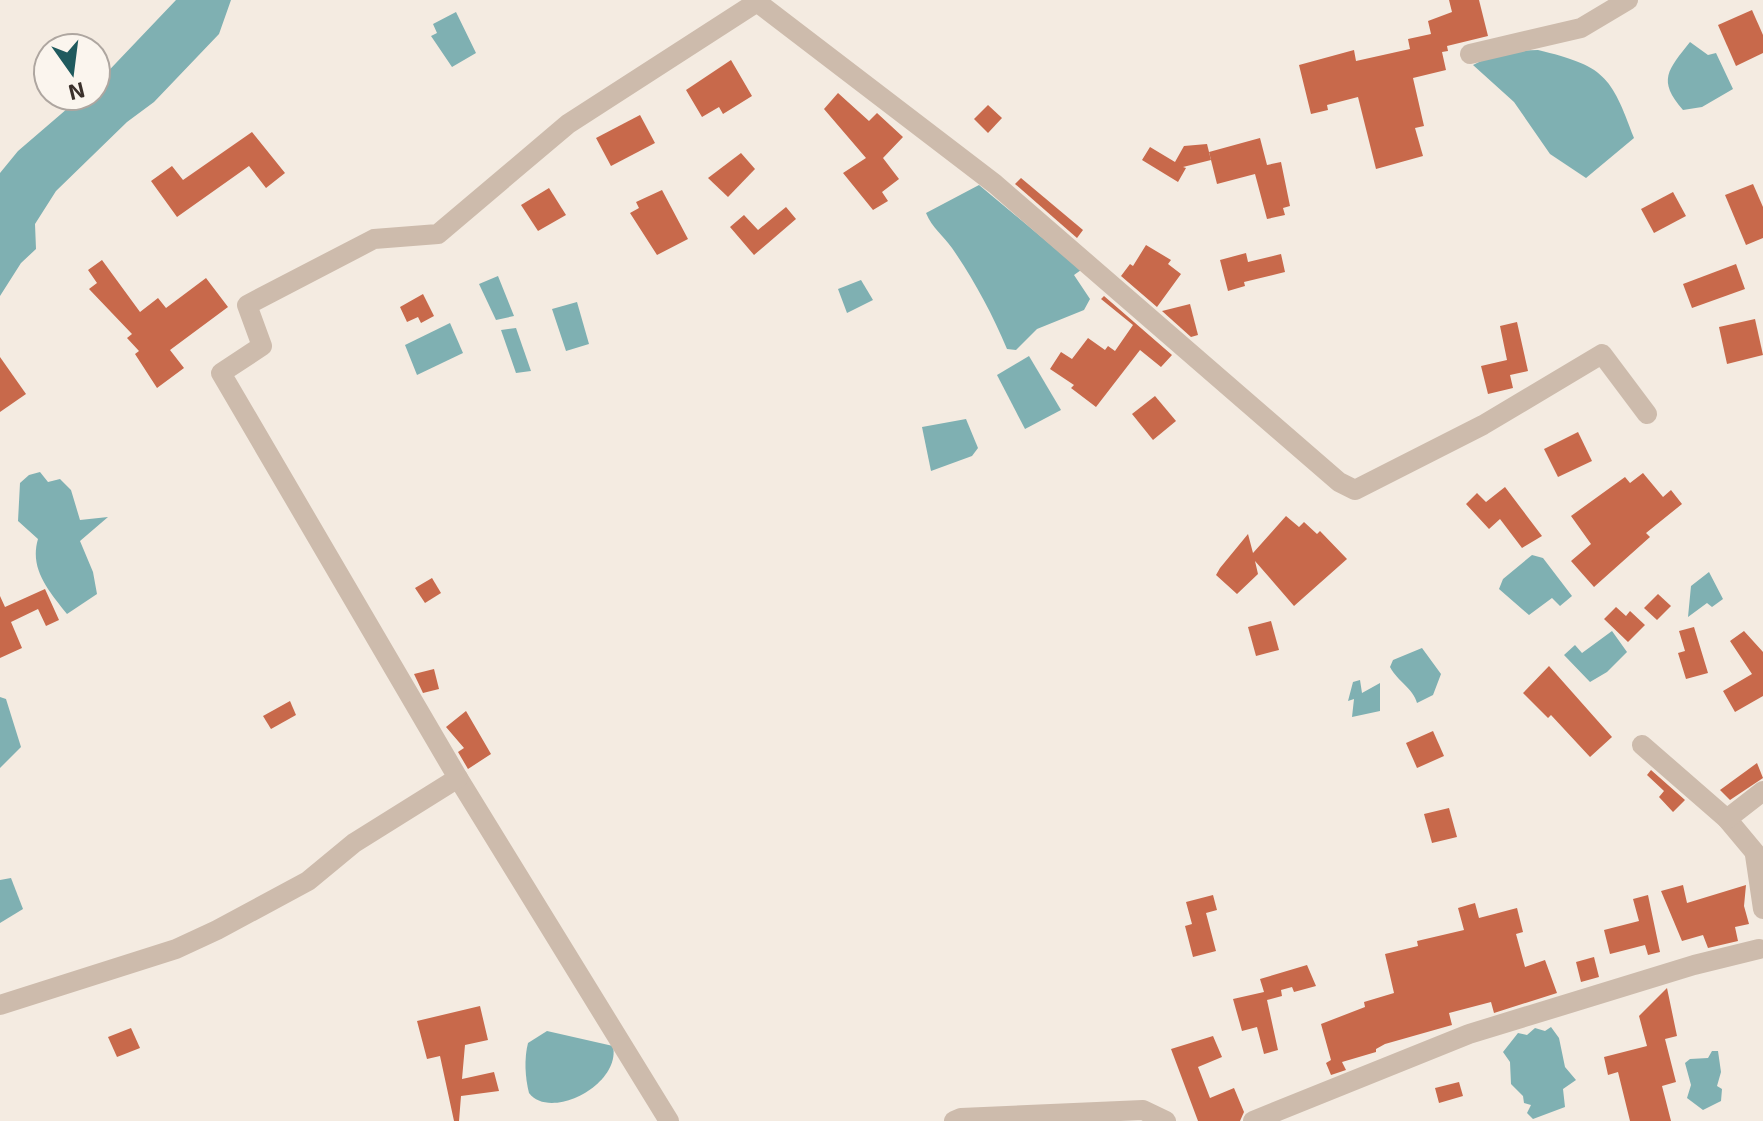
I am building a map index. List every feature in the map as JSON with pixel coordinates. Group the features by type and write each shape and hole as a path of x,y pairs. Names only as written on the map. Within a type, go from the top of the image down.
{"street":[{"path":"1470,54 1581,28 1628,0"},
{"path":"669,1121 458,778 221,373 262,346 247,305 374,239 438,234 568,124 757,2 995,184 1339,482 1355,490 1483,425 1602,354 1647,414"},
{"path":"1642,745 1727,819 1759,858 1763,909"},
{"path":"0,1005 176,949 217,930 308,881 354,843 458,778"},
{"path":"1727,819 1763,791"},
{"path":"1253,1121 1469,1034 1694,965 1762,949"},
{"path":"954,1121 1143,1110 1166,1121"}],"water":[{"path":"176,0 231,0 219,34 154,102 127,122 56,191 35,224 36,249 21,263 0,296 0,173 18,151 63,112 112,112 112,67"},
{"path":"456,12 476,53 452,67 431,36 437,33 433,24"},
{"path":"1690,42 1708,55 1716,53 1733,89 1702,107 1683,110 1670,91 1668,75"},
{"path":"1538,50 1578,62 1602,76 1619,100 1634,138 1586,178 1550,154 1514,102 1473,65 1501,51"},
{"path":"979,185 1081,270 1074,275 1090,299 1084,310 1037,329 1016,350 1007,349 975,285 926,213"},
{"path":"498,276 514,316 496,320 479,284"},
{"path":"861,280 873,300 847,313 838,289"},
{"path":"577,302 589,344 566,351 552,309"},
{"path":"450,323 463,353 417,375 405,345"},
{"path":"516,328 531,371 516,373 501,330"},
{"path":"1029,356 1061,410 1025,429 997,375"},
{"path":"966,419 978,448 972,456 931,471 922,427"},
{"path":"40,472 48,482 60,479 71,490 80,520 108,517 80,541 93,572 97,594 67,614 38,570 38,539 18,521 20,483 29,475"},
{"path":"1532,555 1543,558 1572,596 1560,606 1552,598 1529,615 1499,589 1503,579"},
{"path":"1709,572 1723,599 1712,607 1707,603 1688,617 1691,586"},
{"path":"1612,631 1627,652 1607,672 1590,682 1564,655 1575,645 1582,653"},
{"path":"1422,648 1441,674 1433,695 1417,703 1390,667 1393,660"},
{"path":"1360,680 1362,693 1380,683 1380,711 1352,717 1354,699 1348,701 1353,682"},
{"path":"0,697 6,699 21,747 0,768"},
{"path":"11,878 23,909 0,923 0,880"},
{"path":"1551,1027 1559,1038 1565,1067 1576,1080 1563,1089 1565,1107 1533,1119 1527,1113 1531,1105 1524,1103 1523,1096 1511,1084 1510,1062 1503,1052 1518,1033 1527,1035 1535,1028 1545,1031"},
{"path":"547,1031 613,1046 613,1060 606,1074 582,1095 567,1101 539,1101 529,1093 526,1055 528,1043"},
{"path":"1712,1051 1718,1051 1721,1072 1717,1086 1722,1089 1721,1101 1703,1110 1687,1098 1691,1085 1685,1063 1690,1059 1708,1058"}],"building":[{"path":"1449,0 1479,0 1488,36 1447,46 1448,51 1442,52 1446,70 1413,78 1424,126 1415,128 1423,156 1376,169 1358,97 1327,105 1328,110 1311,114 1299,65 1354,50 1356,61 1410,49 1408,39 1431,34 1428,21 1452,12"},
{"path":"1752,10 1763,35 1763,53 1736,66 1718,25"},
{"path":"731,60 752,96 723,114 719,107 702,117 686,90"},
{"path":"838,93 869,121 877,113 903,137 883,158 899,179 882,192 888,201 873,210 843,173 866,158 824,109"},
{"path":"988,105 1002,118 988,133 974,119"},
{"path":"640,115 655,143 611,166 596,138"},
{"path":"252,132 285,173 266,188 249,166 177,217 151,181 172,166 183,180"},
{"path":"1260,138 1267,165 1281,162 1290,206 1283,208 1285,215 1267,219 1255,174 1217,184 1209,152"},
{"path":"1207,144 1211,160 1183,167 1186,168 1178,182 1142,160 1150,147 1175,162 1184,146"},
{"path":"741,153 755,169 728,197 708,178"},
{"path":"1021,178 1083,230 1077,238 1015,184"},
{"path":"1753,184 1763,207 1763,238 1746,245 1725,195"},
{"path":"549,188 566,215 538,231 521,205"},
{"path":"662,190 688,239 657,255 630,213 639,208 636,202"},
{"path":"1673,192 1686,216 1654,233 1641,209"},
{"path":"786,207 796,219 754,255 730,227 744,215 758,230"},
{"path":"1146,245 1171,260 1168,264 1181,274 1157,307 1121,276 1130,264 1133,266"},
{"path":"1246,253 1248,262 1281,254 1285,272 1244,282 1245,286 1228,291 1220,260"},
{"path":"102,260 140,312 158,298 166,308 206,278 228,307 170,350 184,368 157,388 135,354 139,351 127,338 132,334 89,289 97,283 88,270"},
{"path":"1736,264 1745,289 1692,308 1683,284"},
{"path":"423,294 434,316 421,323 418,317 407,322 400,307"},
{"path":"1104,296 1172,355 1161,367 1140,350 1096,407 1071,388 1074,385 1050,369 1061,352 1072,359 1088,338 1105,350 1108,346 1115,351 1133,325 1101,299"},
{"path":"1190,304 1198,335 1191,337 1162,311"},
{"path":"1755,319 1763,355 1727,364 1719,327"},
{"path":"1517,322 1528,371 1510,375 1513,388 1488,394 1481,366 1507,360 1500,326"},
{"path":"0,357 26,394 0,412"},
{"path":"1155,396 1176,421 1153,440 1132,414"},
{"path":"1578,432 1592,461 1558,477 1544,449"},
{"path":"1643,473 1663,497 1671,490 1682,504 1646,533 1650,537 1594,587 1571,561 1591,544 1571,516 1625,477 1630,483"},
{"path":"1505,487 1542,536 1522,548 1500,519 1489,529 1466,504 1477,493 1486,502"},
{"path":"1286,516 1299,527 1304,522 1317,534 1320,531 1347,559 1294,606 1255,561 1258,574 1237,594 1216,575 1220,568 1248,534 1253,553"},
{"path":"432,578 441,593 425,603 415,588"},
{"path":"45,589 59,620 46,626 38,609 11,622 22,648 0,658 0,596 5,607"},
{"path":"1658,594 1671,606 1657,620 1644,608"},
{"path":"1616,607 1626,616 1630,611 1645,625 1628,642 1604,619"},
{"path":"1271,621 1279,650 1256,656 1248,627"},
{"path":"1694,627 1708,673 1686,679 1678,653 1685,651 1679,631"},
{"path":"1744,631 1763,652 1763,696 1735,712 1723,691 1752,674 1730,641"},
{"path":"1549,666 1612,737 1590,757 1551,715 1548,718 1523,693"},
{"path":"434,669 439,689 423,693 414,674"},
{"path":"290,701 296,715 271,729 263,716"},
{"path":"466,711 491,754 468,769 458,752 464,748 446,727"},
{"path":"1433,731 1444,756 1417,768 1406,743"},
{"path":"1757,763 1763,778 1730,800 1720,790"},
{"path":"1651,770 1685,800 1673,812 1659,797 1664,791 1647,775"},
{"path":"1449,808 1457,837 1432,843 1424,814"},
{"path":"1683,885 1687,903 1746,885 1744,906 1749,924 1735,927 1738,941 1708,948 1703,935 1682,941 1661,891"},
{"path":"1213,895 1217,910 1206,913 1216,951 1193,957 1185,926 1192,924 1186,902"},
{"path":"1648,895 1660,952 1648,955 1645,945 1610,954 1604,930 1639,921 1633,899"},
{"path":"1475,903 1479,918 1517,908 1523,932 1516,934 1525,967 1545,960 1557,993 1494,1013 1491,1002 1449,1013 1452,1025 1385,1044 1376,1052 1342,1062 1346,1070 1331,1075 1326,1063 1331,1060 1321,1024 1365,1007 1364,1002 1394,993 1385,954 1418,946 1417,941 1464,930 1458,908"},
{"path":"1594,957 1599,977 1581,982 1576,962"},
{"path":"1307,965 1316,986 1294,992 1292,987 1281,990 1282,996 1267,1000 1278,1050 1264,1054 1257,1027 1242,1031 1233,999 1264,992 1260,979"},
{"path":"1667,988 1677,1036 1665,1039 1676,1082 1662,1086 1671,1121 1630,1121 1618,1072 1608,1075 1604,1057 1647,1046 1639,1016"},
{"path":"480,1006 488,1040 465,1045 462,1079 494,1072 499,1091 461,1096 459,1121 454,1121 440,1056 427,1059 417,1021"},
{"path":"131,1028 140,1048 117,1057 108,1037"},
{"path":"1213,1036 1222,1057 1198,1067 1210,1098 1234,1088 1244,1112 1240,1121 1198,1121 1171,1049"},
{"path":"1459,1082 1463,1096 1439,1103 1435,1088"}]}
